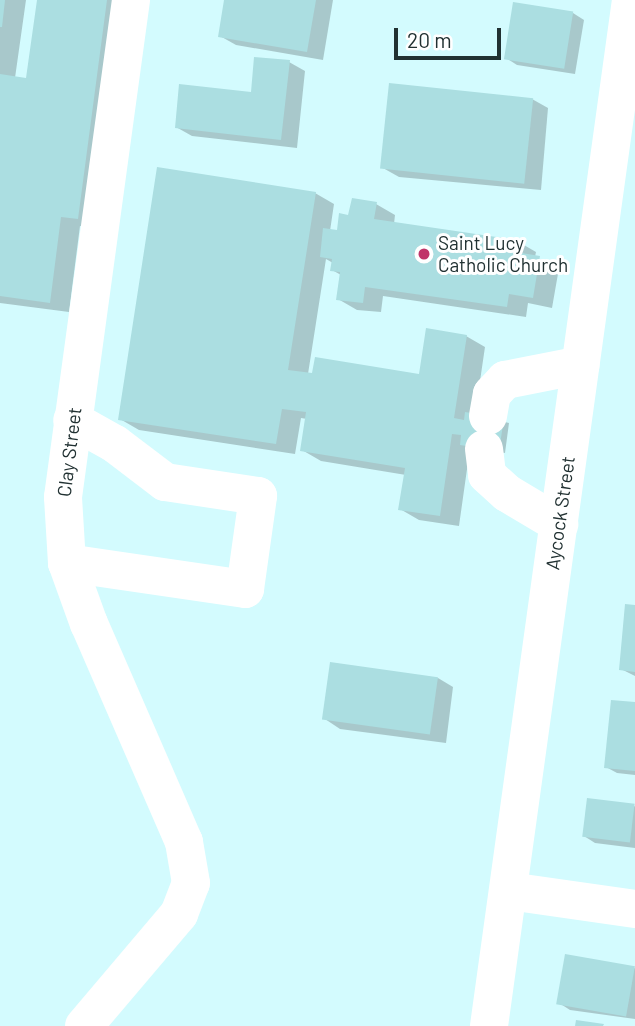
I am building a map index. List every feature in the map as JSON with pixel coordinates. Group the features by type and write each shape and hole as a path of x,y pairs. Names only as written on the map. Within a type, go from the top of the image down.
{"street":[{"name":"Clay Street","path":"84,1026 179,914 191,883 184,842 89,624 67,563 63,497 131,0"},
{"name":"Aycock Street","path":"489,1026 631,0"},
{"path":"559,524 507,493 487,475 486,432 492,394 505,380 581,365"},
{"path":"67,563 246,589 258,496 165,482 115,444 72,421"},
{"path":"509,891 635,908"}],"building":[{"path":"0,0 5,0 2,27 0,27"},
{"path":"37,0 107,0 78,219 61,217 50,303 0,296 0,74 26,78"},
{"path":"224,0 316,0 307,52 218,37"},
{"path":"513,2 573,12 564,69 504,59"},
{"path":"254,57 290,60 281,140 175,128 179,84 251,92"},
{"path":"389,83 533,98 524,184 380,169"},
{"path":"157,167 316,192 288,370 312,373 315,357 419,374 426,328 467,335 454,418 464,420 465,412 504,418 499,451 460,445 461,435 452,434 440,516 398,510 405,468 300,451 306,412 282,409 276,444 118,420"},
{"name":"Saint Lucy Catholic Church","path":"352,198 377,202 374,219 517,240 515,252 540,256 533,298 509,294 507,307 365,287 363,303 336,300 340,272 330,271 332,259 320,257 323,228 337,230 339,213 348,215"},
{"path":"625,604 635,605 635,672 619,670"},
{"path":"330,662 438,677 430,735 322,719"},
{"path":"611,700 635,702 635,771 604,768"},
{"path":"587,798 635,804 630,843 582,837"},
{"path":"565,954 635,966 626,1017 556,1004"},
{"path":"576,1020 604,1024 575,1026"}],"place":[{"name":"Saint Lucy Catholic Church","path":"424,254"}]}
